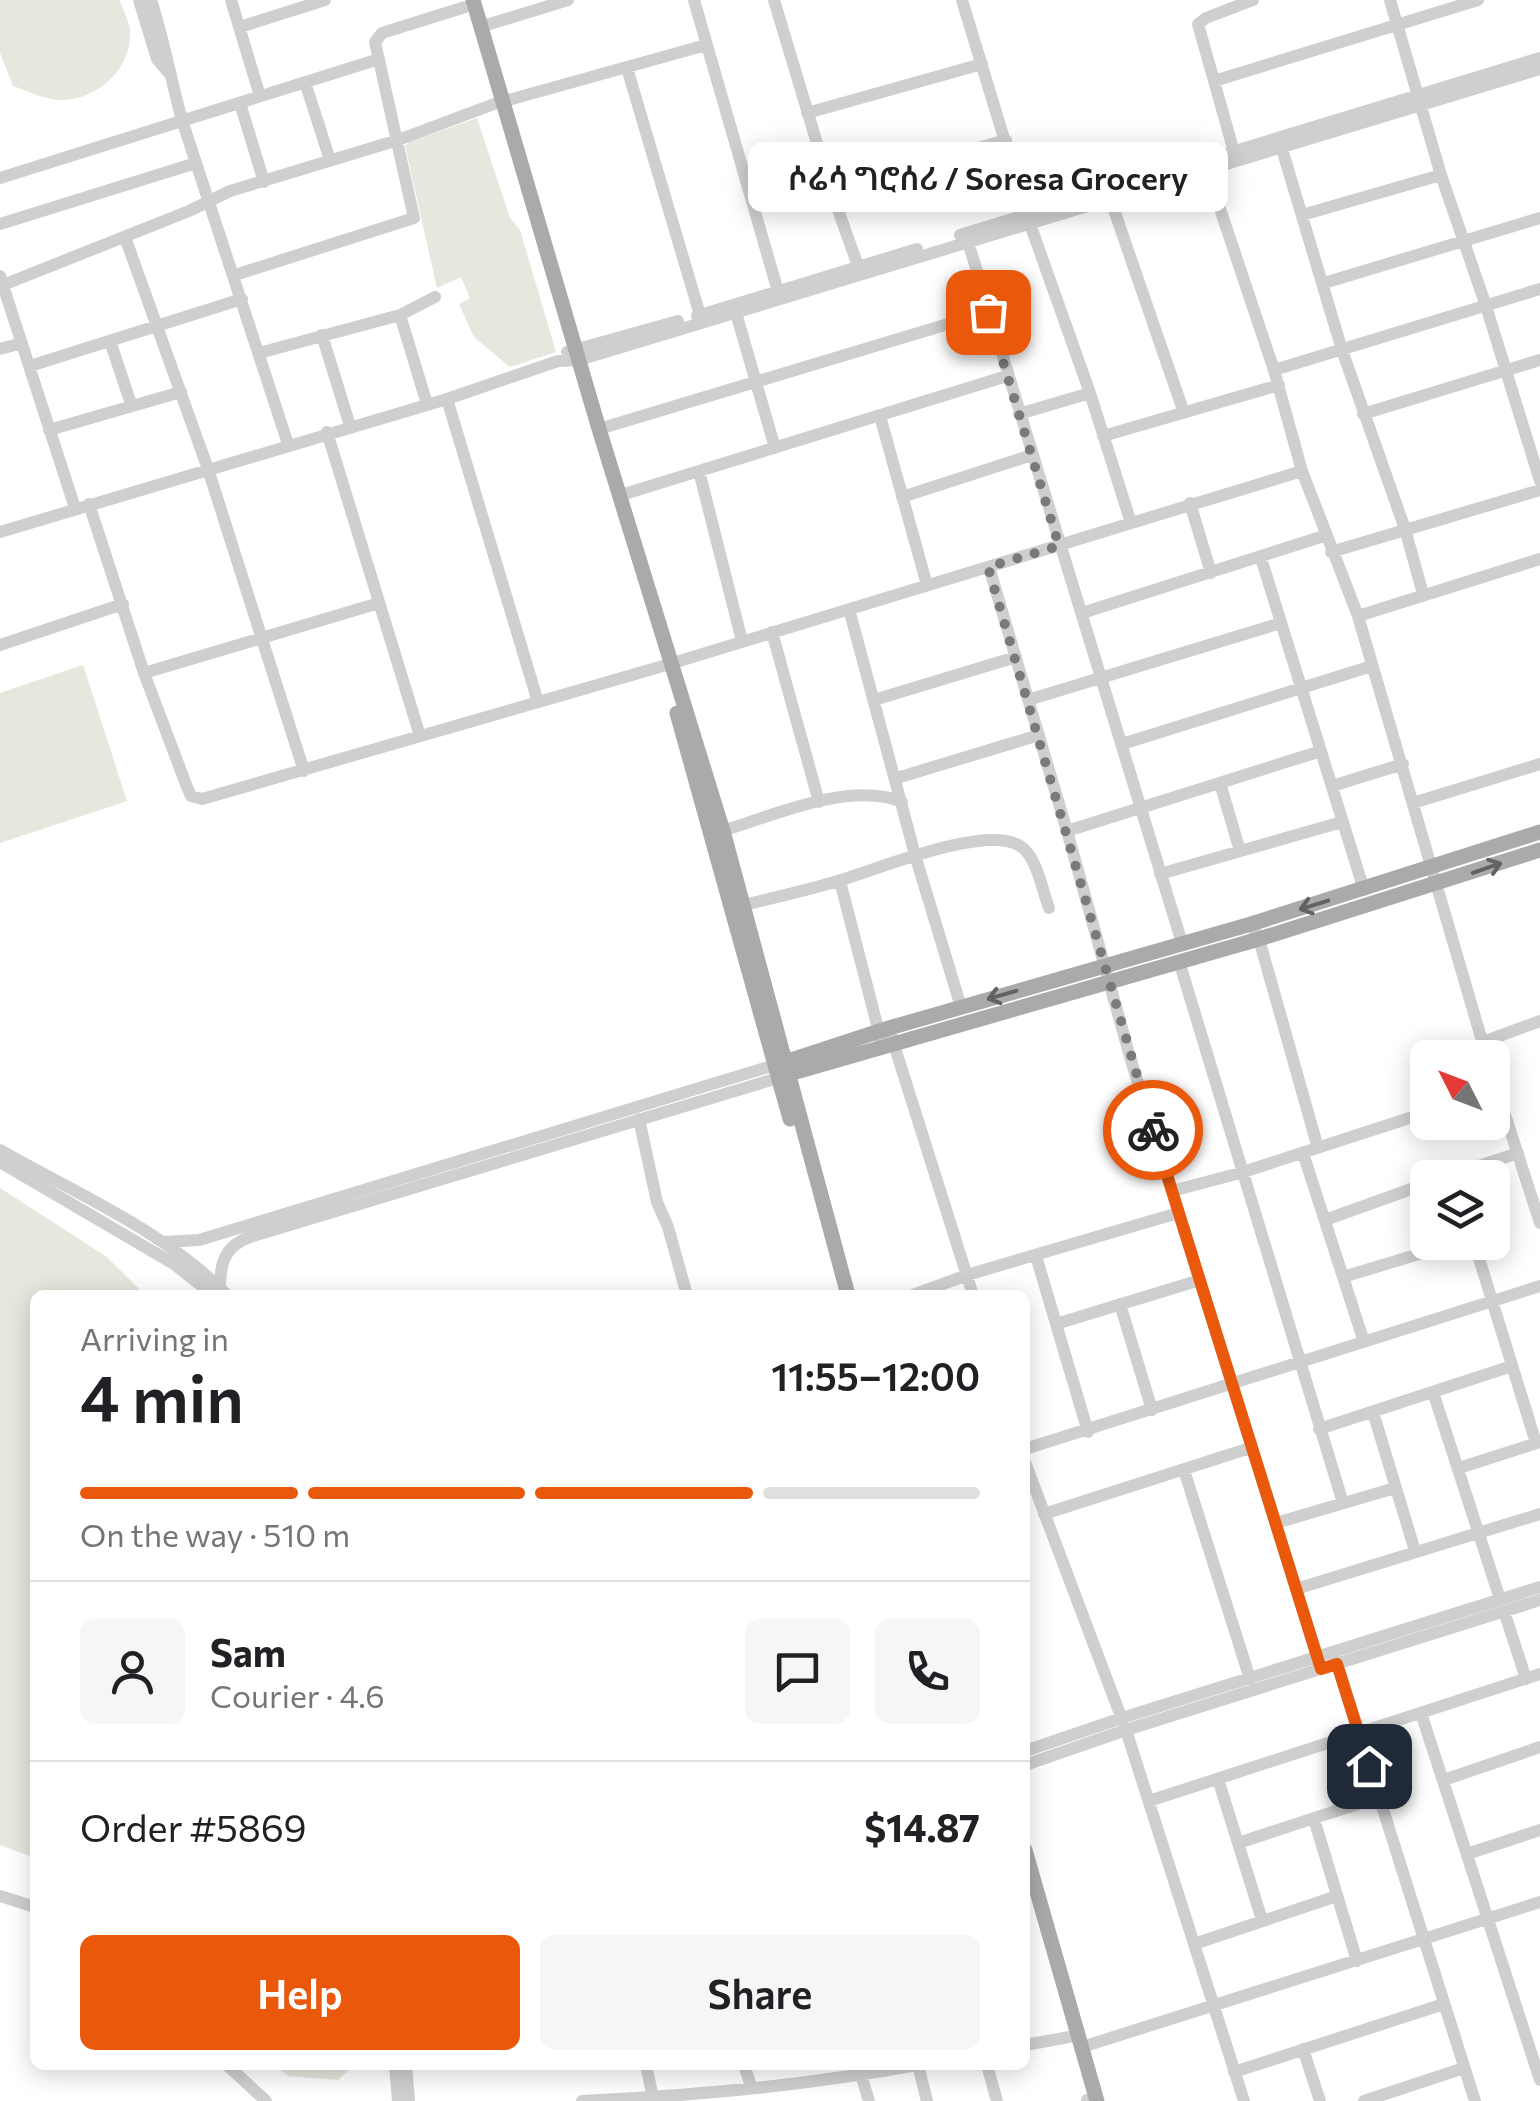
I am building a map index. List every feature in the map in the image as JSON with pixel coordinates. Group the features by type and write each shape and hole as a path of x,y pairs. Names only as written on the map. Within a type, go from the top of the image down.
{"main road":[{"path":"467,2 480,26 499,104"},
{"path":"467,2 570,357 668,664"},
{"path":"570,357 599,428 620,495 718,832 837,1290"},
{"path":"782,1070 886,1037 1178,961 1364,890 1435,877 1540,832"},
{"path":"886,1037 961,1007 1104,964 1182,944 1255,932 1435,877 1540,850"},
{"path":"782,1070 847,1290"},
{"path":"1030,1869 1087,2101"},
{"path":"1030,1901 1097,2101"}],"street":[{"path":"139,0 157,58 169,73"},
{"path":"151,0 168,52 169,73 182,120 288,444"},
{"path":"231,0 260,96"},
{"path":"240,28 306,3 325,0"},
{"path":"694,0 779,294"},
{"path":"774,0 858,266"},
{"path":"962,0 1029,219 1131,522"},
{"path":"1234,152 1198,24 1234,2 1253,0"},
{"path":"1390,0 1441,175 1540,481"},
{"path":"1214,81 1478,0"},
{"path":"480,26 558,1"},
{"path":"235,275 412,220 415,213 375,42 378,36 467,2"},
{"path":"706,45 499,104 330,160 210,200 125,237 1,280 48,430 123,604 144,673 192,796 202,799 304,771 1302,472"},
{"path":"570,357 736,313 858,266 1206,166 1282,149 1540,58"},
{"path":"0,178 379,60"},
{"path":"807,113 982,64"},
{"path":"627,68 700,315"},
{"path":"0,532 446,398 700,315 968,242 1029,219 1111,201 1234,152 1540,70"},
{"path":"305,82 330,160"},
{"path":"240,102 264,182"},
{"path":"831,190 1006,140"},
{"path":"1282,149 1342,350 1405,530 1423,594"},
{"path":"0,224 196,163"},
{"path":"1206,166 1277,378 1302,472 1358,616 1481,1040"},
{"path":"1302,215 1441,175"},
{"path":"1111,201 1183,410"},
{"path":"1324,282 1540,218"},
{"path":"125,237 208,469 304,771"},
{"path":"968,242 1182,944"},
{"path":"1103,436 1277,378 1342,350 1540,289"},
{"path":"259,353 400,315 435,297"},
{"path":"30,366 242,299"},
{"path":"599,428 988,312"},
{"path":"736,313 775,448"},
{"path":"400,315 426,404"},
{"path":"322,336 350,426"},
{"path":"110,341 131,404"},
{"path":"0,348 22,343"},
{"path":"1363,414 1540,360"},
{"path":"620,495 1007,376"},
{"path":"48,430 181,392"},
{"path":"1019,414 1090,393"},
{"path":"446,398 538,702"},
{"path":"880,416 927,586"},
{"path":"327,432 420,736"},
{"path":"902,497 1032,455"},
{"path":"700,471 742,640"},
{"path":"1332,552 1540,490"},
{"path":"1190,503 1211,573"},
{"path":"1082,614 1327,536"},
{"path":"1261,558 1364,890"},
{"path":"1358,616 1540,558"},
{"path":"988,567 1068,831 1108,982 1319,1663"},
{"path":"144,673 379,603"},
{"path":"0,646 123,604"},
{"path":"849,609 915,855 961,1007"},
{"path":"1028,700 1282,623"},
{"path":"772,632 819,802"},
{"path":"874,700 1016,657"},
{"path":"1122,744 1372,666"},
{"path":"896,778 1039,735"},
{"path":"1068,831 1321,751"},
{"path":"1332,786 1403,764"},
{"path":"1413,803 1540,764"},
{"path":"1220,783 1240,851"},
{"path":"718,832 819,802 865,794 902,802"},
{"path":"1160,874 1342,822"},
{"path":"738,906 840,881 954,844 1016,844 1032,864 1049,908"},
{"path":"840,881 886,1037 971,1290"},
{"path":"1255,932 1318,1148"},
{"path":"1178,961 1343,1503"},
{"path":"1488,1040 1540,1022"},
{"path":"163,1242 200,1240 292,1218 639,1119 782,1070"},
{"path":"220,1290 221,1264 230,1247 292,1218 782,1070"},
{"path":"1172,1191 1410,1118"},
{"path":"639,1119 657,1202 686,1290"},
{"path":"1510,1131 1539,1218"},
{"path":"0,1150 163,1242 201,1268 218,1290"},
{"path":"1303,1153 1364,1342"},
{"path":"1498,1160 1518,1153"},
{"path":"0,1162 215,1290"},
{"path":"1325,1220 1410,1189"},
{"path":"927,1290 1178,1213"},
{"path":"1036,1256 1088,1432"},
{"path":"1344,1277 1410,1257"},
{"path":"1458,1468 1538,1443 1479,1260"},
{"path":"1056,1324 1200,1280"},
{"path":"1030,1448 1540,1286"},
{"path":"1120,1304 1152,1410"},
{"path":"1319,1429 1512,1366"},
{"path":"1150,1801 1533,1676 1502,1605 1433,1392"},
{"path":"1373,1412 1415,1551"},
{"path":"1044,1514 1250,1448"},
{"path":"1184,1470 1250,1679"},
{"path":"1030,1476 1124,1724 1244,2101"},
{"path":"1276,1523 1396,1488"},
{"path":"1296,1589 1540,1514"},
{"path":"1030,1751 1502,1605 1540,1587"},
{"path":"1502,1605 1540,1600"},
{"path":"1336,1658 1475,2101"},
{"path":"1030,1762 1250,1679 1319,1663"},
{"path":"1421,1713 1540,2080"},
{"path":"1444,1780 1540,1747"},
{"path":"1218,1779 1262,1920"},
{"path":"1238,1844 1379,1797"},
{"path":"1314,1819 1357,1961"},
{"path":"1467,1854 1540,1830"},
{"path":"0,1896 30,1905"},
{"path":"1194,1944 1337,1896"},
{"path":"1030,2045 1075,2042 1214,2007 1540,1902"},
{"path":"1234,2072 1444,2004"},
{"path":"1303,2049 1320,2101"},
{"path":"1364,2101 1464,2068"},
{"path":"233,2070 266,2101"},
{"path":"395,2070 398,2101"},
{"path":"406,2070 408,2101"},
{"path":"647,2070 653,2098"},
{"path":"746,2070 751,2086"},
{"path":"582,2101 716,2096 751,2086 890,2070"},
{"path":"919,2070 927,2101"},
{"path":"988,2070 997,2101"},
{"path":"861,2075 869,2101"}],"shaded area":[{"path":"0,0 119,0 130,30 119,70 99,89 73,99 47,98 13,86 0,53"},
{"path":"477,118 510,218 520,230 556,352 510,367 474,337 459,304 470,298 461,277 437,288 405,146"},
{"path":"83,665 127,801 0,843 0,693"},
{"path":"0,1188 107,1257 140,1290 30,1290 30,1856 0,1845"},
{"path":"280,2070 349,2070 338,2080 288,2076"}],"way so far":[{"path":"988,312 1059,546 988,567 1153,1130"}],"place":[{"name":"ሶሬሳ ግሮሰሪ / Soresa Grocery","path":"988,312"}],"route":[{"path":"1153,1130 1321,1669 1337,1664 1369,1766"}]}
